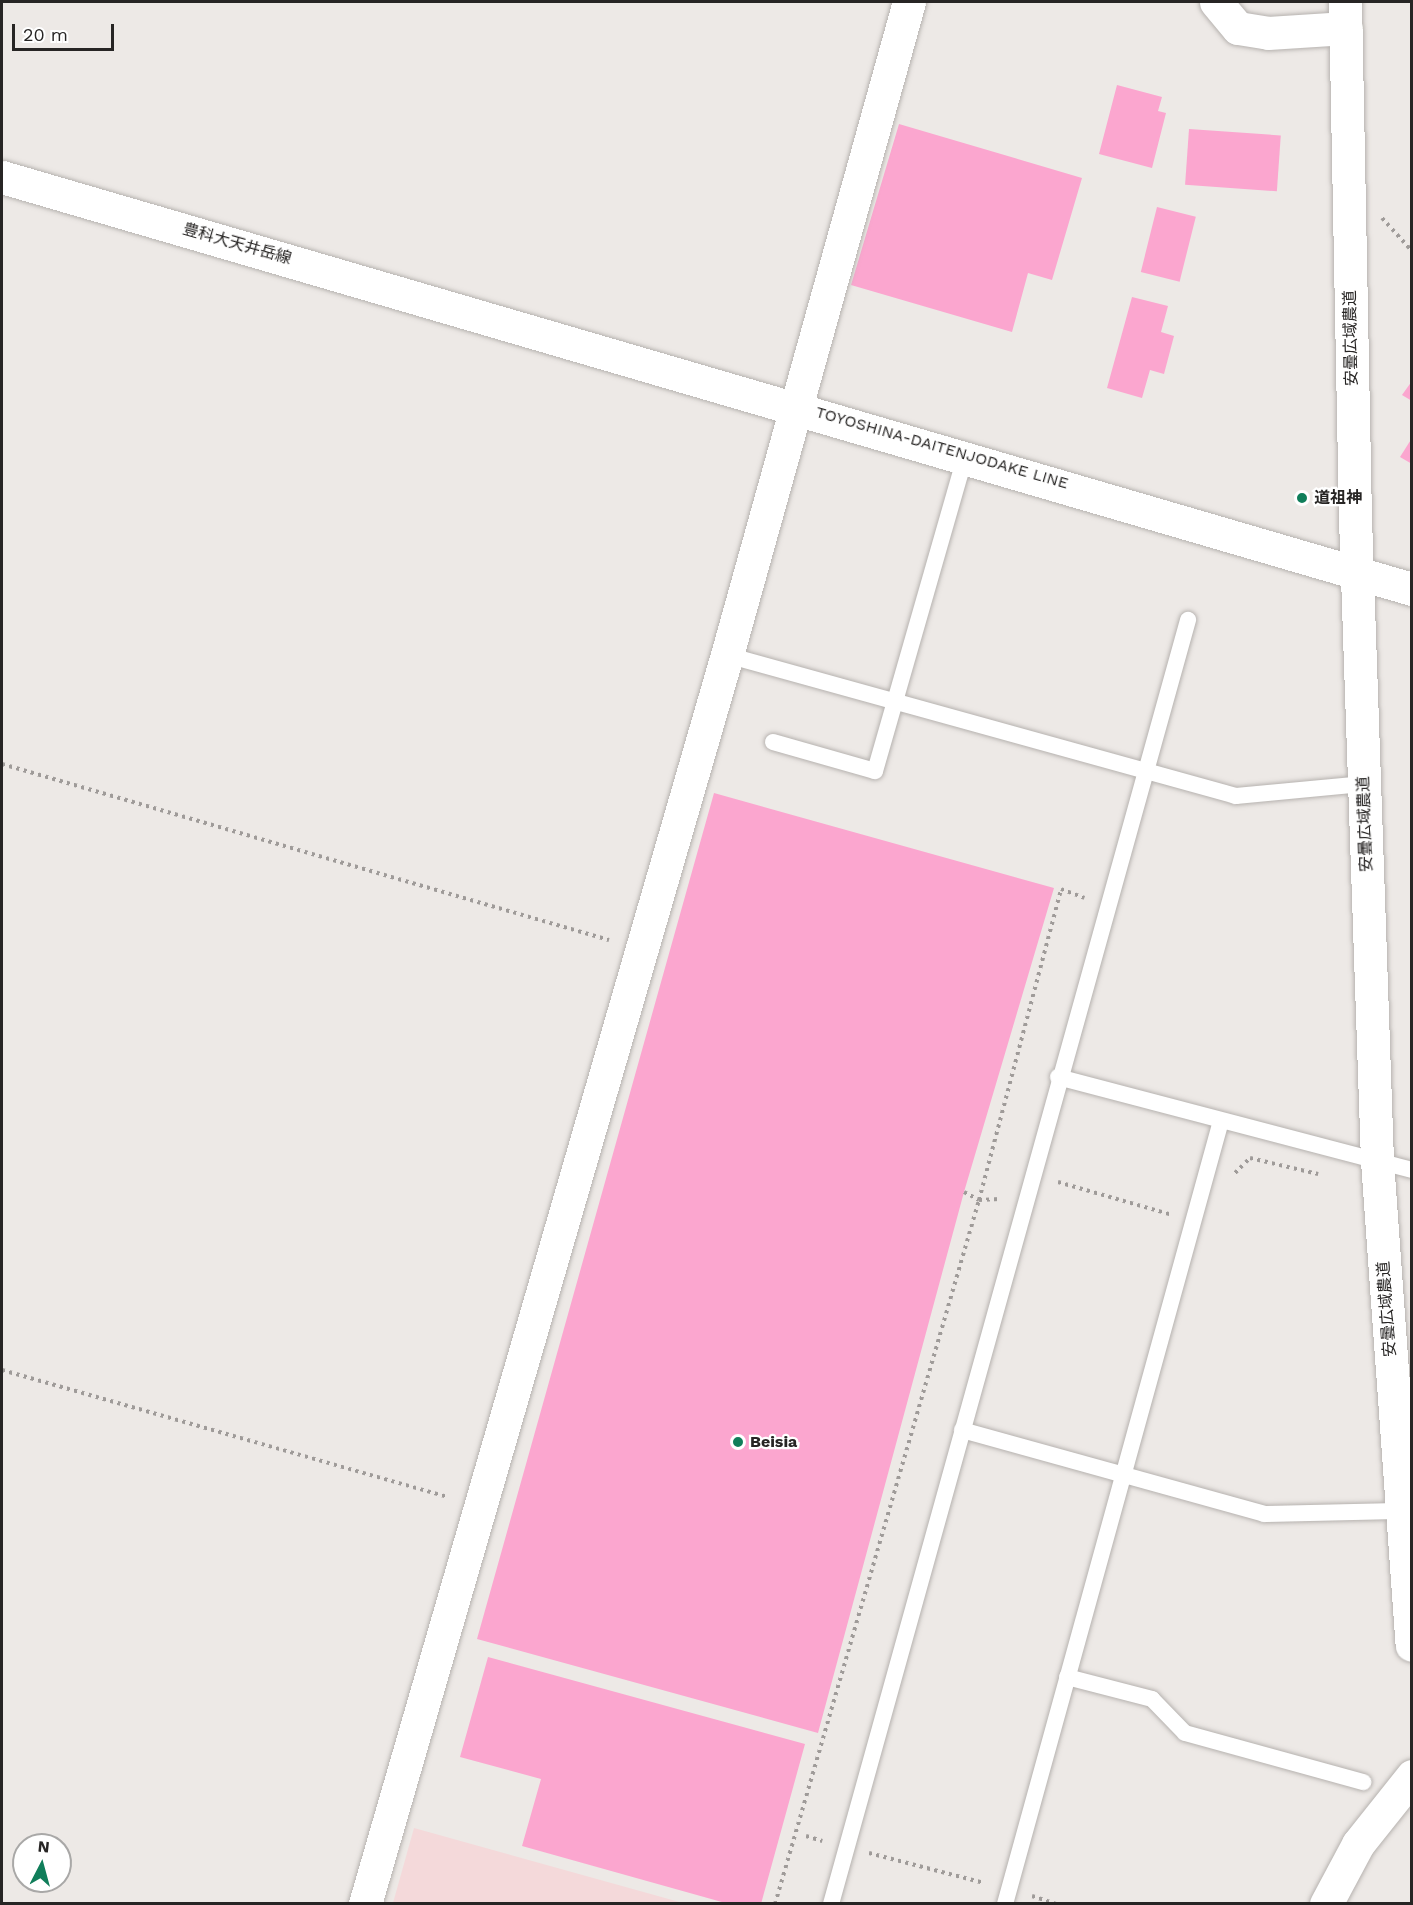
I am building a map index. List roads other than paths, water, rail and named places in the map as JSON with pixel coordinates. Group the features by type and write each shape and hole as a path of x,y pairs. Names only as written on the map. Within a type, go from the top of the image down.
{"street":[{"path":"365,1904 482,1507 639,950 727,655 909,2"},
{"path":"1216,2 1238,28 1268,33 1346,15"},
{"name":"安曇広域農道","path":"1346,15 1357,573 1377,1161 1400,1511 1412,1645"},
{"name":"豊科大天井岳線","path":"2,177 798,405"},
{"name":"TOYOSHINA-DAITENJODAKE LINE","path":"798,405 1412,588"},
{"path":"1326,1904 1358,1844 1412,1776"}],"lane":[{"path":"773,742 875,771 966,454"},
{"path":"831,1904 1058,1077 1188,620"},
{"path":"727,655 1145,774 1236,796 1364,784"},
{"path":"1058,1077 1412,1170"},
{"path":"1007,1896 1221,1120"},
{"path":"962,1430 1264,1514 1400,1511"},
{"path":"1067,1677 1152,1699 1185,1733 1364,1782"}],"place":[{"name":"道祖神","path":"1302,498"},
{"name":"Beisia","path":"738,1442"}]}
